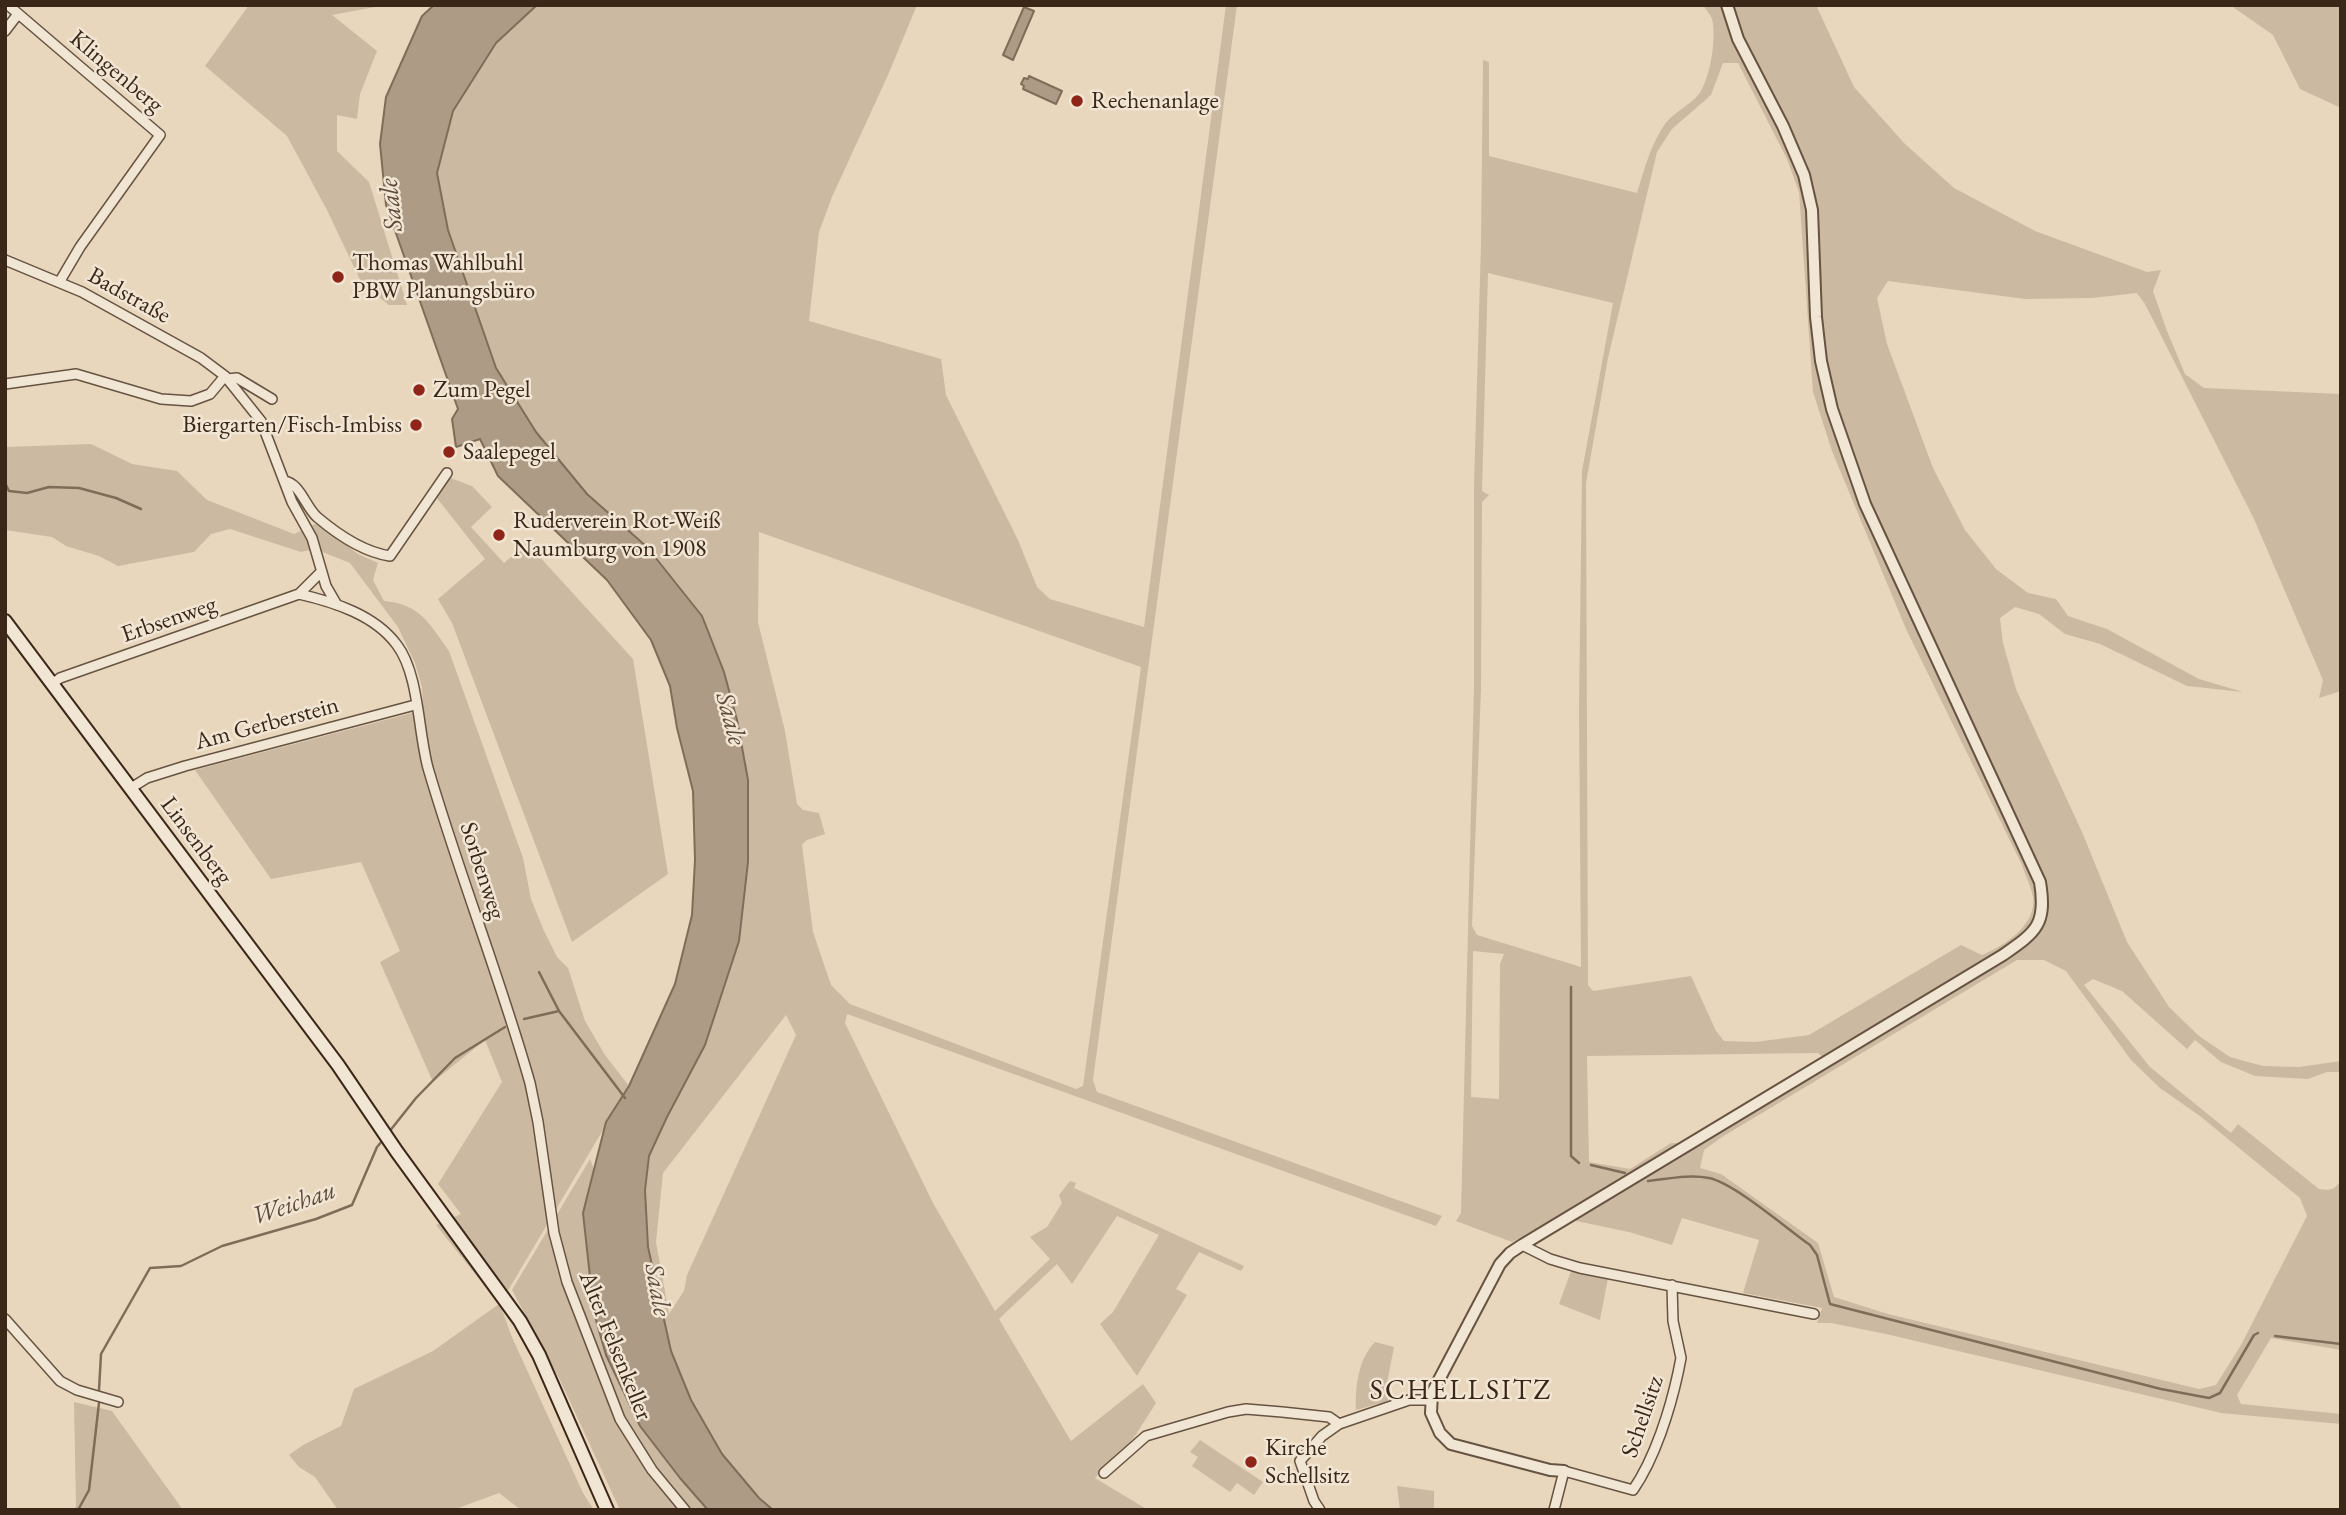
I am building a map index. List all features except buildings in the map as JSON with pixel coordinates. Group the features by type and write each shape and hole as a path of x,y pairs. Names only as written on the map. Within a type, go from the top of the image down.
{"main road":[{"name":"Linsenberg","path":"5,621 353,1086 397,1152 527,1331 607,1510"}],"street":[{"name":"Klingenberg","path":"8,5 160,135 80,247 60,281"},
{"path":"1554,1510 1564,1471 1451,1444 1440,1433 1431,1413 1434,1388 1500,1264 1522,1245 2003,955 2031,935 2043,905 2040,883 1865,504 1832,409 1821,360 1816,317 1812,210 1804,175 1783,126 1738,39 1727,5"},
{"path":"5,31 18,14"},
{"name":"Badstraße","path":"5,260 60,281 201,358 226,378 261,421 284,481 291,482 297,488 305,504 317,517 367,550 390,556 447,473"},
{"path":"5,384 76,373 161,399 191,401 210,394 226,378"},
{"name":"Badstraße","path":"226,378 237,378 272,399"},
{"path":"284,481 312,538 321,572 337,605"},
{"path":"299,594 321,572"},
{"name":"Sorbenweg","path":"299,594 337,605 372,621 396,643 409,669 422,743 431,776 530,1083 546,1181"},
{"name":"Erbsenweg","path":"52,684 60,678 299,594"},
{"name":"Am Gerberstein","path":"131,788 147,778 185,766 415,705"},
{"name":"Alter Felsenkeller","path":"546,1181 560,1259 620,1419 652,1470 685,1510"},
{"path":"1522,1245 1550,1259 1580,1268 1814,1314"},
{"name":"Schellsitz","path":"1564,1471 1633,1490 1641,1478 1649,1463 1681,1358 1673,1321 1672,1285"},
{"path":"5,1319 60,1381 77,1391 118,1402"},
{"path":"1320,1510 1314,1501 1300,1461 1322,1436 1339,1424 1409,1400 1432,1400"},
{"path":"1104,1473 1146,1436 1228,1412 1246,1409 1282,1412 1329,1418 1339,1424"}],"shaded area":[{"path":"249,5 386,5 332,15 377,51 360,94 357,119 337,115 337,151 369,182 407,305 389,305 362,284 327,210 287,136 205,66"},
{"path":"537,5 917,5 819,232 809,321 941,359 946,395 1018,540 1037,587 1050,599 1144,627 1226,5 1237,5 1093,1080 1097,1092 1442,1216 1436,1226 847,1014 845,1023 933,1203 995,1311 1050,1259 1030,1237 1047,1227 1062,1203 1059,1195 1070,1181 1076,1183 1074,1188 1244,1266 1241,1271 1199,1252 1176,1289 1187,1295 1137,1376 1100,1324 1113,1312 1159,1235 1117,1216 1072,1284 1057,1264 999,1319 1071,1441 1143,1384 1156,1403 1133,1439 1095,1478 1148,1510 773,1510 721,1454 691,1400 671,1351 648,1247 645,1190 649,1156 667,1117 748,780 737,720 724,672 702,616 647,547 587,494 536,432 496,368 448,229 437,173 453,111 496,43","holes":["759,532 1141,667 1083,1086 1076,1089 850,1004 831,985 813,932 802,845 807,840 825,834 819,813 803,810 797,804 785,731 758,622","786,1015 796,1035 687,1275 684,1291 669,1314 656,1242 663,1173"]},
{"path":"1703,5 1816,5 1854,87 1904,143 1954,188 2035,231 2147,272 2161,270 2153,291 2167,331 2185,374 2204,388 2341,394 2341,691 2319,698 2323,680 2254,519 2137,293 2092,298 2025,299 1888,281 1877,298 1887,344 1933,468 1965,530 1996,569 2028,593 2056,599 2068,616 2107,629 2199,679 2243,692 2187,686 2100,644 2065,634 2039,614 2015,607 2000,618 2003,643 2016,689 2082,832 2127,942 2169,1007 2199,1036 2230,1057 2263,1066 2299,1067 2341,1061 2341,1072 2327,1072 2308,1079 2255,1076 2221,1062 2195,1040 2187,1049 2122,991 2093,979 2084,985 2150,1067 2231,1133 2238,1124 2319,1189 2332,1189 2341,1180 2341,1350 2271,1338 2237,1395 2241,1404 2341,1414 2341,1424 2221,1413 1886,1334 1831,1323 1817,1323 1822,1308 1743,1293 1759,1240 1682,1218 1672,1245 1629,1232 1557,1217 1512,1242 1456,1221 1461,1213 1474,686 1474,486 1483,60 1489,62 1489,156 1637,193 1658,135 1671,117 1695,98 1703,87 1712,58 1714,36 1712,19","holes":["1723,63 1738,63 1787,159 1799,192 1813,392 1832,451 1906,629 2022,865 2033,897 2030,917 2024,925 2009,940 1991,951 1982,955 1961,945 1809,1035 1755,1042 1724,1041 1716,1031 1691,976 1593,991 1588,985 1586,483 1608,358 1657,152 1672,129 1711,95","1488,273 1613,303 1582,471 1579,710 1581,967 1477,935 1472,926 1481,689 1482,502 1489,495 1482,491","1473,951 1504,954 1500,964 1499,1099 1471,1097","2017,960 2044,960 2066,971 2131,1060 2160,1088 2200,1116 2300,1198 2307,1216 2241,1345 2216,1385 2199,1389 1888,1314 1834,1297 1818,1243 1721,1174 1700,1168 1704,1150","1818,1053 1823,1057 1680,1143 1671,1143 1630,1169 1589,1162 1587,1056"]},
{"path":"2230,5 2341,5 2341,108 2300,89 2273,35"},
{"path":"91,444 132,464 177,471 207,500 294,534 317,523 358,554 378,563 373,580 384,601 407,606 415,611 429,624 449,651 523,858 531,899 544,931 557,957 568,968 585,1021 605,1055 629,1086 500,1304 511,1335 583,1493 594,1510 521,1510 499,1493 453,1510 338,1510 315,1477 299,1467 289,1455 341,1426 354,1389 433,1351 499,1304 436,1225 461,1214 438,1184 502,1082 485,1040 433,1082 380,962 400,951 361,862 271,879 195,770 423,710 422,687 415,663 398,627 350,563 315,549 301,552 230,529 211,534 194,552 118,566 99,556 66,546 52,537 5,530 5,447"},
{"path":"448,477 472,486 492,507 471,527 504,563 527,543 633,659 668,874 572,942 452,623 438,599 485,559 436,497"},
{"path":"590,1159 595,1172 583,1213 594,1313 640,1426 708,1510 620,1510 561,1382 512,1290"},
{"path":"1571,1271 1608,1278 1600,1320 1559,1304"},
{"path":"1375,1342 1394,1347 1386,1388 1388,1401 1356,1410 1361,1365"},
{"path":"74,1402 112,1411 183,1510 74,1510"},
{"path":"1200,1440 1263,1482 1254,1495 1237,1483 1230,1492 1192,1466 1198,1457 1190,1452"},
{"path":"1397,1486 1434,1491 1434,1510 1400,1510"}],"water":[{"name":"Saale","path":"434,5 537,5 496,43 453,111 437,173 448,230 496,368 536,432 587,494 647,547 702,616 724,672 737,720 748,780 748,862 739,941 705,1045 649,1156 645,1190 648,1247 671,1351 691,1400 722,1454 759,1498 773,1510 708,1510 640,1426 606,1355 594,1313 583,1213 606,1122 629,1086 675,984 692,915 695,860 693,791 677,728 670,686 651,640 607,580 498,476 480,439 456,447 452,419 458,409 386,205 380,144 386,97 422,16"},
{"path":"1024,7 1034,11 1013,60 1003,55"},
{"path":"1029,76 1062,91 1056,104 1023,89 1021,84 1024,78 1028,79"}],"waterway":[{"path":"5,483 9,491 27,493 49,487 79,488 116,498 141,509"},
{"name":"Weichau","path":"539,972 559,1011 625,1098"},
{"path":"1571,987 1571,1156 1579,1163"},
{"name":"Weichau","path":"524,1019 559,1011"},
{"name":"Weichau","path":"389,1132 416,1098 455,1058 505,1027"},
{"name":"Weichau","path":"99,1390 101,1354 150,1268 181,1266 222,1246 316,1219 352,1205 377,1147 383,1140"},
{"path":"1591,1165 1625,1173"},
{"path":"1648,1181 1686,1177 1709,1178 1746,1197 1810,1245 1817,1255 1830,1304 2161,1389 2209,1398 2220,1393 2254,1335 2258,1333"},
{"path":"2275,1336 2341,1344"},
{"name":"Weichau","path":"78,1510 89,1490 99,1403"}],"place":[{"name":"Rechenanlage","path":"1077,101"},
{"name":"Thomas Wahlbuhl PBW Planungsbüro","path":"338,277"},
{"name":"Zum Pegel","path":"419,390"},
{"name":"Biergarten/Fisch-Imbiss","path":"416,425"},
{"name":"Saalepegel","path":"449,452"},
{"name":"Ruderverein Rot-Weiß Naumburg von 1908","path":"499,535"},
{"name":"Kirche Schellsitz","path":"1251,1462"}],"district":[{"name":"SCHELLSITZ","path":"1461,1391"}]}
